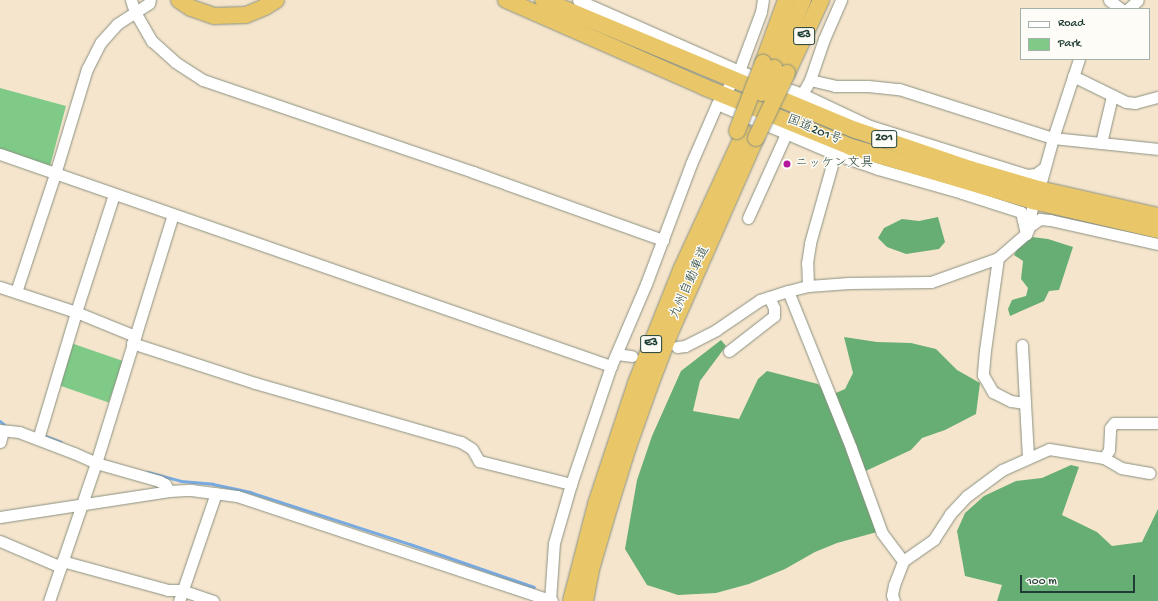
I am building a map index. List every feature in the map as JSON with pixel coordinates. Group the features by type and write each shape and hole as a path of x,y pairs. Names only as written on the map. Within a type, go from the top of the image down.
{"highway":[{"path":"179,0 191,8 214,16 232,16 246,15 265,7 276,0"},
{"path":"196,0 218,9 236,8 258,0"},
{"name":"国道201号","path":"506,0 720,99 851,147 1036,195 1157,230"},
{"name":"国道201号","path":"543,0 735,75 856,130 970,169 1036,195"},
{"path":"746,134 775,68 786,0"},
{"name":"九州自動車道","path":"571,601 586,565 669,335 746,134 803,0"},
{"name":"九州自動車道","path":"775,68 821,0"},
{"name":"九州自動車道","path":"584,601 586,565 608,466 636,383 704,217 746,134"}],"street":[{"path":"131,0 135,12 152,41 175,62 204,80 473,172 663,240"},
{"path":"16,292 55,174 87,69 101,42 117,24 149,3 150,0"},
{"path":"578,0 735,75 802,94 870,126 1027,175 1036,174 1044,168"},
{"path":"0,517 169,491 191,490 236,496 551,601 554,543 571,484 611,366 663,240 691,164 720,99 735,75 761,12 763,0"},
{"path":"802,94 810,80 824,39 841,0"},
{"path":"1109,0 1120,8"},
{"path":"1129,8 1138,0"},
{"path":"1028,230 1044,168 1079,60"},
{"path":"1073,76 1126,102 1135,103 1158,97"},
{"path":"810,80 835,86 868,86 885,89 900,89 1053,138 1158,149"},
{"path":"1101,143 1112,96"},
{"path":"720,99 786,134 835,154 1020,212 1028,230"},
{"path":"748,218 786,134"},
{"path":"0,154 611,366"},
{"path":"808,286 807,263 810,242 835,154"},
{"path":"38,438 114,194"},
{"path":"49,601 83,504 173,215"},
{"path":"678,347 685,346 716,330 760,300 788,291 808,286 931,282 998,258 1040,219 1157,230"},
{"path":"998,258 983,375 993,392 1011,400 1025,403"},
{"path":"0,287 76,312 134,340 255,383 461,442 472,449 479,461 571,484"},
{"path":"788,291 851,448 882,533 903,561"},
{"path":"729,351 774,316 774,308 769,297"},
{"path":"1022,345 1028,457"},
{"path":"617,354 632,356"},
{"path":"1104,458 1108,450 1110,428 1114,423 1158,423"},
{"path":"1,434 19,432 38,438 96,463 159,481 165,484 169,491"},
{"path":"894,601 892,595 894,585 903,561 934,538 950,514 967,496 1002,470 1028,457 1049,450 1104,458 1121,468 1150,473"},
{"path":"180,596 216,493"},
{"path":"0,541 62,564 168,590 180,596 213,601"}],"green space":[{"path":"0,88 66,106 50,166 0,149"},
{"path":"938,217 945,242 939,249 906,254 887,247 878,238 884,228 902,219 919,221"},
{"path":"1032,237 1048,239 1073,247 1059,290 1049,291 1044,301 1010,316 1008,309 1012,300 1026,296 1028,288 1021,279 1023,261 1014,255 1019,246"},
{"path":"844,337 877,342 911,343 936,349 957,370 980,383 976,414 945,430 922,438 911,450 857,475 877,532 837,543 815,552 785,569 749,584 716,593 678,595 647,585 625,549 637,480 652,436 681,371 721,340 726,346 700,381 693,411 739,419 758,379 767,371 818,384 829,396 845,389 853,373"},
{"path":"71,343 123,361 109,403 57,385"},
{"path":"1071,465 1079,467 1062,515 1097,532 1112,546 1142,542 1158,509 1158,601 997,601 1002,585 965,576 957,531 965,513 984,496 1016,481 1042,478"}],"waterway":[{"path":"0,421 6,426"},
{"path":"43,435 61,442"},
{"path":"148,472 181,481 213,484 250,492 410,544 534,587"}],"place":[{"name":"ニッケン文具","path":"787,164"}]}
